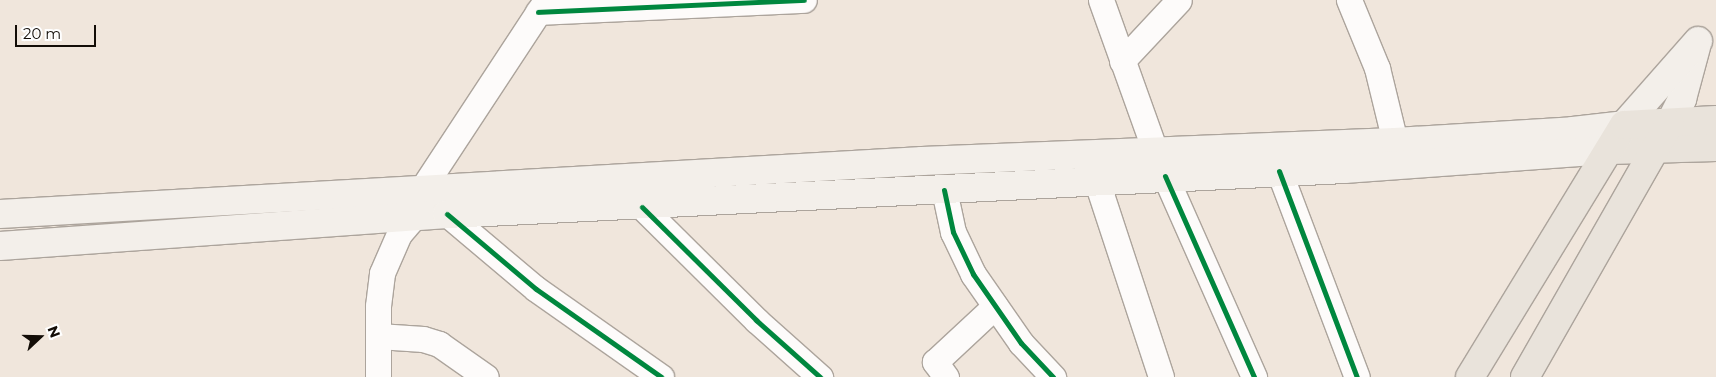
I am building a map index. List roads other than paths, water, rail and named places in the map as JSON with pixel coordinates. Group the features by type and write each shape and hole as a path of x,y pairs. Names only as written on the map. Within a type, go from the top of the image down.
{"main road":[{"path":"1470,377 1624,125 1698,41 1682,99 1658,148 1525,377"},
{"path":"0,214 420,192 610,178 1160,164 1395,142 1716,120"},
{"path":"0,246 413,218 447,214 642,207 1096,180 1160,164 1278,171 1610,150 1716,147"}],"street":[{"path":"420,192 542,6 804,0"},
{"path":"1101,0 1160,164 1254,377"},
{"path":"1122,61 1179,0"},
{"path":"1349,0 1378,68 1395,142"},
{"path":"1278,171 1357,377"},
{"path":"1096,180 1161,377"},
{"path":"944,190 953,232 974,274 1021,343 1053,377"},
{"path":"642,207 756,320 820,377"},
{"path":"447,214 536,289 661,377"},
{"path":"378,377 378,336 382,273 399,234 413,218"},
{"path":"946,377 935,362 995,306"},
{"path":"378,336 423,339 440,344 486,377"}]}
